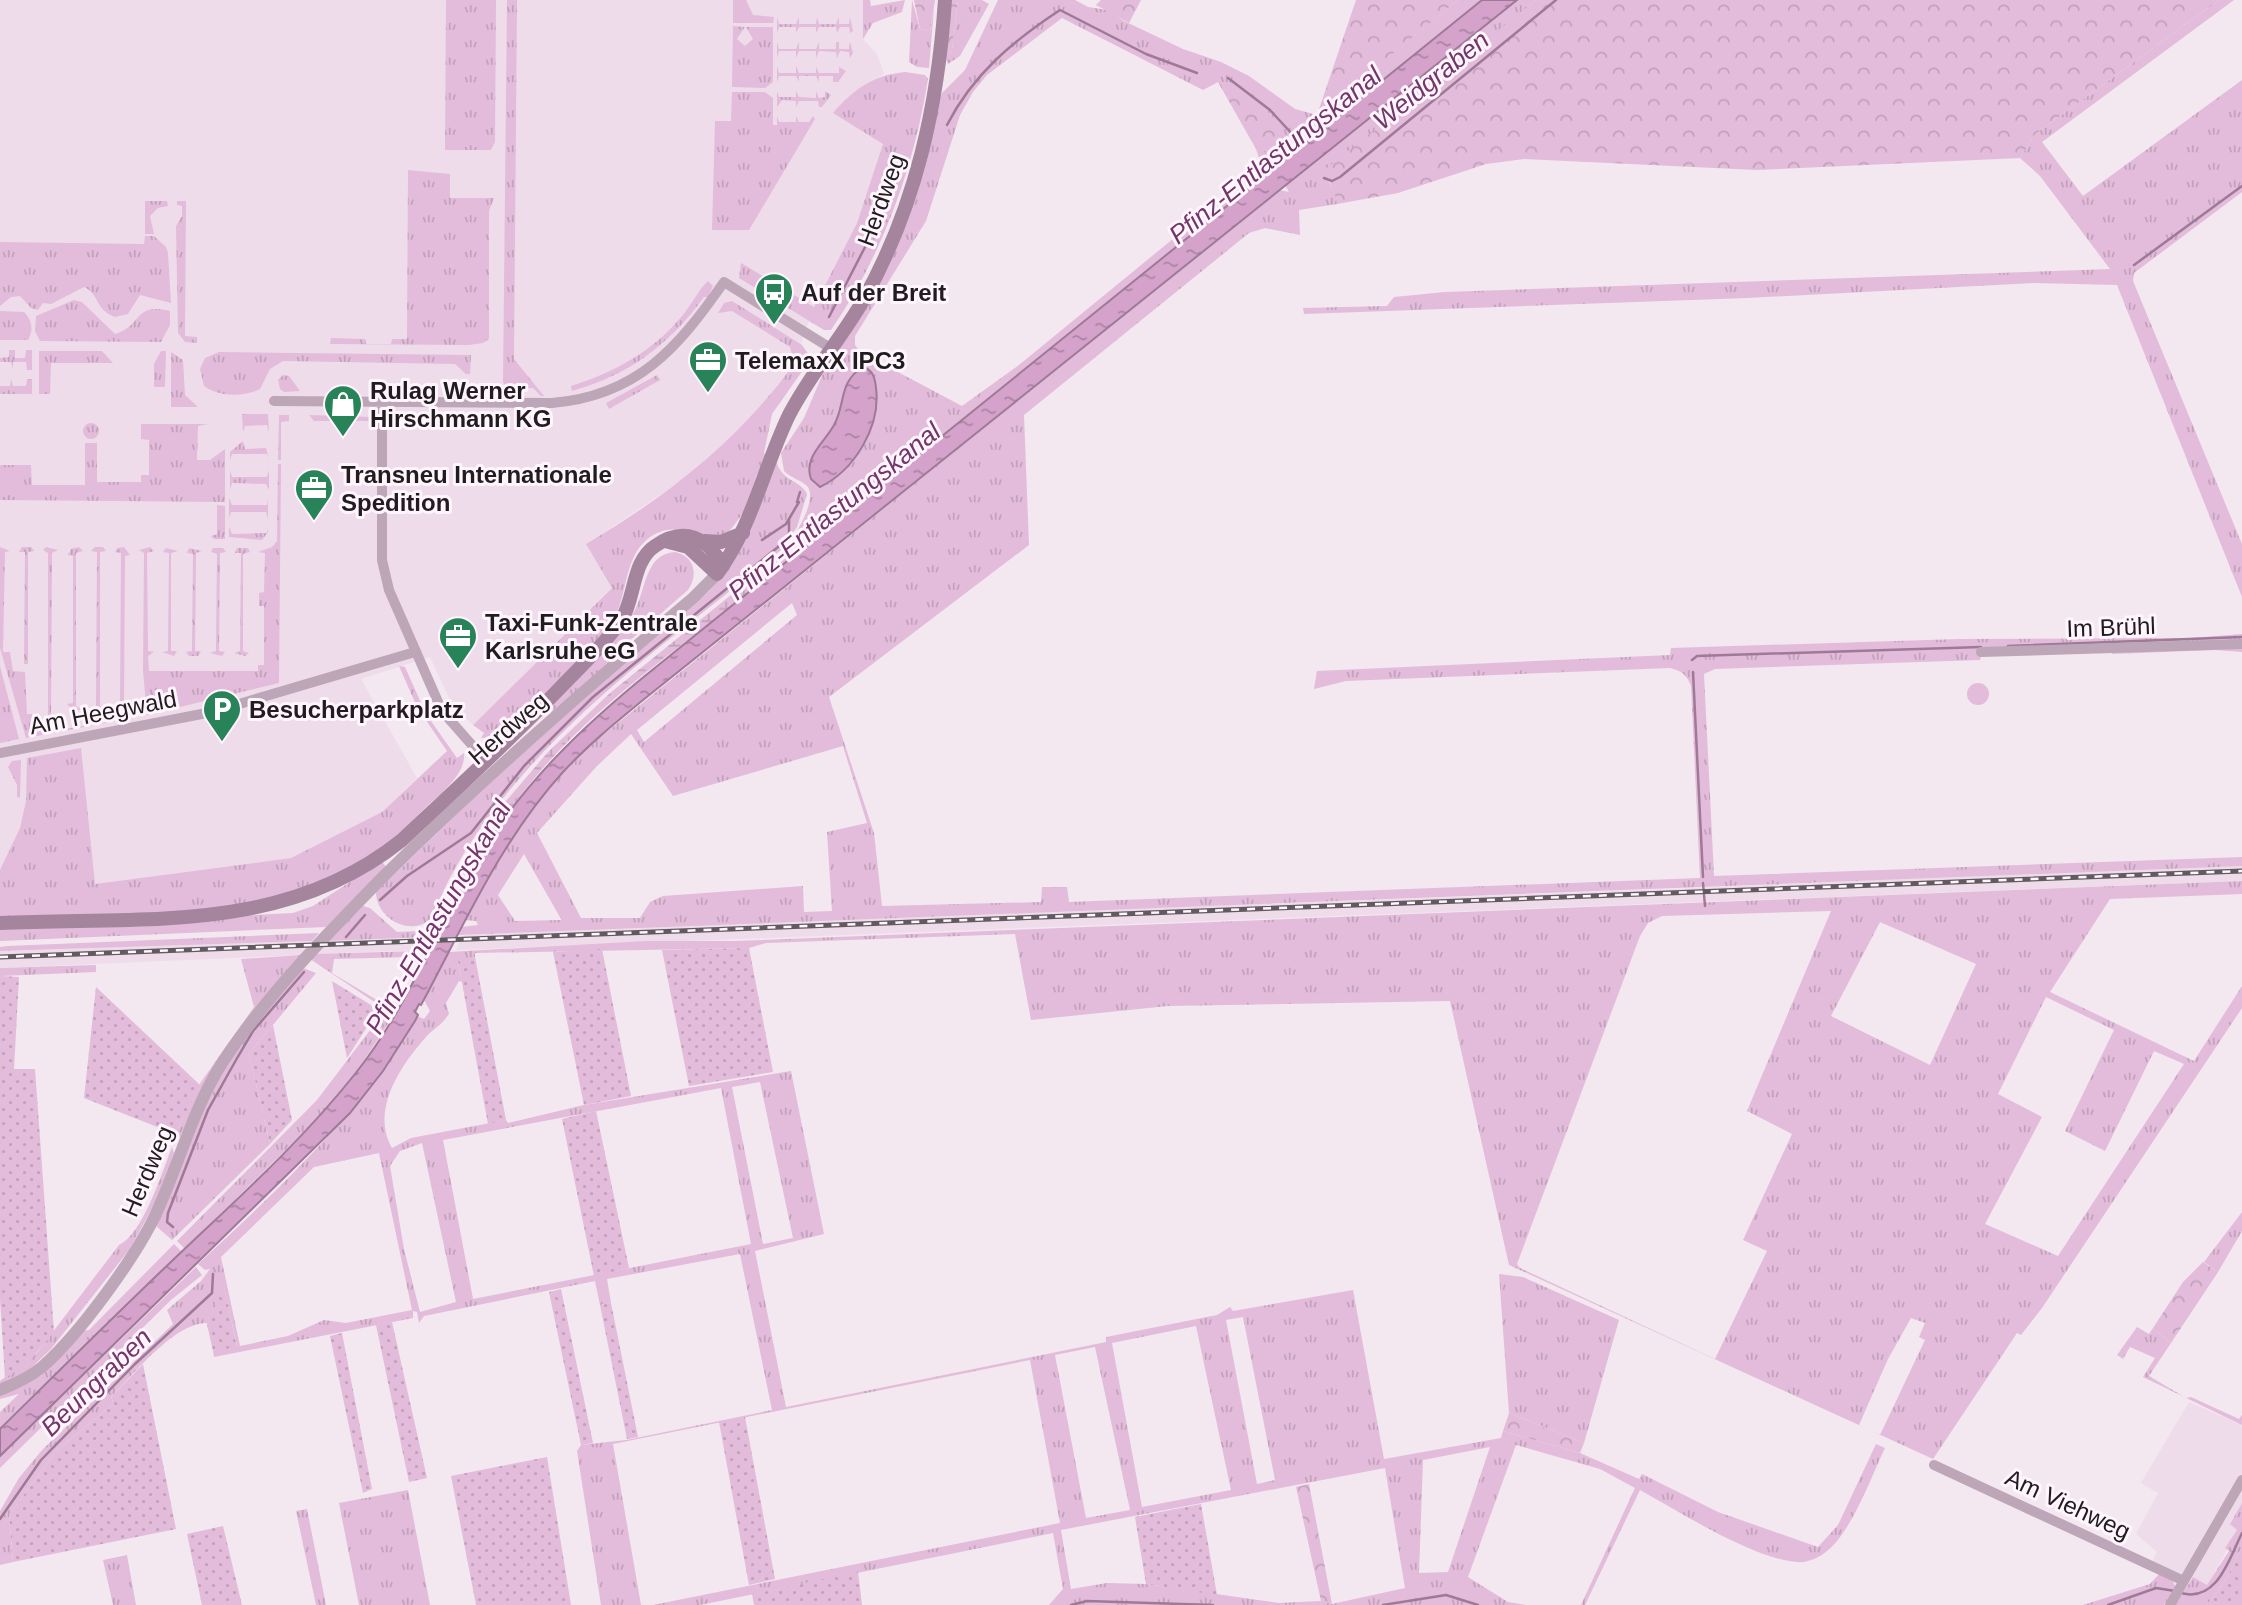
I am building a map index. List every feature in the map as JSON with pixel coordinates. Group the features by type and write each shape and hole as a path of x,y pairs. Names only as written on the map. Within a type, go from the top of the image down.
{"main road":[{"name":"Herdweg","path":"720,570 743,534 790,414 877,274 911,192 934,106 945,0"},
{"path":"0,923 230,913 305,896 349,876 381,857 486,761 609,636 626,611 641,563 651,549 684,534 705,541 721,542 743,534"},
{"path":"664,541 688,547 720,570"},
{"path":"705,541 720,570"}],"street":[{"path":"274,401 552,403 595,397 621,386 661,359 689,330 724,282 832,349"},
{"path":"382,402 382,560 389,590 442,711 486,761"},
{"name":"Herdweg","path":"0,1390 26,1378 50,1359 135,1250 159,1209 200,1104 220,1066 264,1008 324,938 486,778 693,598 720,570"},
{"name":"Im Brühl","path":"1981,652 2242,643"},
{"name":"Am Heegwald","path":"0,753 212,712 415,652"},
{"name":"Am Viehweg","path":"1934,1465 2177,1593 2242,1480"}],"shaded area":[{"path":"0,0 863,0 863,39 877,54 884,74 866,84 884,143 857,223 814,307 794,364 751,420 685,478 587,544 612,587 473,725 451,702 430,657 361,679 417,778 382,812 291,858 95,884 0,890"},
{"path":"2182,866 2242,866 2242,881 456,950 462,936 467,935 601,928 1700,888"},
{"path":"431,938 425,950 314,954 326,941"},
{"path":"312,941 302,955 0,968 0,951"},
{"path":"2189,1402 2242,1425 2242,1503 2230,1523 2238,1530 2207,1586 2185,1573 2180,1574 2152,1562 2157,1552 2136,1534 2158,1493 2141,1483"}],"green space":[{"path":"446,0 496,0 495,142 491,150 445,150"},
{"path":"507,0 517,0 514,359 544,396 533,388 506,389 503,382"},
{"path":"733,0 746,0 753,15 774,17 773,23 733,23"},
{"path":"863,0 870,0 871,6 905,0 902,12 873,23 863,39"},
{"path":"912,0 920,29 930,31 934,9 929,68 917,67 909,62"},
{"path":"914,0 935,0 930,31 920,29"},
{"path":"950,0 958,0 952,50 945,56"},
{"path":"958,0 982,0 989,4 960,56 948,64 945,56 952,50"},
{"path":"998,0 1075,0 1088,7 1108,10 1124,21 1183,49 1221,62 1249,76 1295,109 1317,115 1458,0 1482,0 785,565 779,556 802,523 810,493 805,484 784,471 781,453 804,418 824,371 862,312 942,93 965,70","holes":["1062,18 1203,90 1218,82 1267,151 1256,149 1262,166 1019,365 962,406 860,352 855,345 855,336 926,221 960,115 987,75"]},
{"path":"1101,0 1141,0 1129,23 1096,5"},
{"path":"1356,0 1458,0 1317,116 1317,115"},
{"path":"1517,0 1536,0 1327,179 1336,193 1337,204 1299,210 1300,235 1265,228 1249,233 1024,415 1029,545 829,697 874,833 882,906 1041,902 1042,887 1067,887 1069,902 1700,878 1691,686 1681,672 1670,668 1346,681 1314,689 1317,671 1670,655 1671,648 1959,639 2190,638 2242,634 2242,652 2215,650 2112,654 2111,645 1983,650 1980,660 1715,669 1704,674 1714,876 2242,857 2242,866 459,935 462,927 478,925 476,921 465,920 502,852 532,810 583,751 1279,190 1289,192 1285,185","holes":["792,603 797,615 644,742 637,730","631,734 673,796 843,746 867,823 827,832 832,911 804,912 803,886 663,896 650,902 640,918 581,918 537,833 597,766","524,854 561,920 515,921 498,895"]},
{"path":"1536,0 2219,0 2034,135 2020,158 1757,170 1524,159 1486,164 1398,193 1337,204 1327,168"},
{"path":"2219,0 2234,0 2042,142 2083,196 2242,80 2242,192 2134,273 2133,281 2242,544 2242,597 2117,285 2034,283 1747,298 1304,314 1303,308 1387,306 1394,297 1445,292 2110,269 2040,176 2020,158 2034,135"},
{"path":"777,17 779,24 796,24 799,17 799,24 816,24 817,17 819,24 836,24 839,17 839,24 849,24 850,17 853,31 850,33 849,27 840,27 837,33 836,27 819,27 816,33 816,27 799,27 796,33 796,27 779,27 777,33"},
{"path":"733,26 745,27 737,39 745,46 753,39 746,27 773,27 773,82 765,88 732,87"},
{"path":"777,42 779,49 796,49 799,42 799,49 816,49 819,42 819,49 836,49 836,42 839,42 839,49 849,49 850,42 853,53 850,58 849,52 840,51 837,58 836,52 819,51 816,58 816,51 799,51 796,58 796,51 779,51 777,58"},
{"path":"777,66 779,73 796,73 796,66 799,73 816,73 816,67 819,73 839,73 839,67 846,71 838,82 833,82 833,76 819,76 819,82 816,76 799,76 799,82 796,76 779,76 777,82"},
{"path":"905,72 925,75 928,79 905,178 866,272 831,330 824,330 739,278 741,263 814,307 857,223 883,144 833,113 865,85 883,76"},
{"path":"1218,82 1237,87 1258,102 1277,122 1288,140 1267,152 1256,149"},
{"path":"777,91 779,97 796,97 796,91 799,97 816,98 816,91 819,98 825,97 825,91 831,95 822,107 819,107 818,101 799,101 796,107 796,101 782,100 777,107"},
{"path":"732,92 765,92 773,98 773,125 777,125 777,116 779,122 796,122 796,116 799,122 809,122 813,116 815,119 749,230 712,230 715,121 731,121"},
{"path":"408,170 450,174 450,198 494,198 489,211 489,339 483,343 469,345 330,344 331,338 365,339 366,344 391,344 392,339 407,339"},
{"path":"145,201 167,201 168,206 158,208 150,216 154,234 145,234"},
{"path":"177,201 186,201 185,336 197,337 197,343 185,342 178,333 176,226 182,216 182,206 177,205"},
{"path":"145,236 154,236 166,247 171,303 140,295 128,314 115,317 108,314 84,287 51,304 43,303 38,310 31,308 20,296 11,297 0,306 0,242 144,244"},
{"path":"708,281 713,286 708,297 704,297 662,344 630,367 572,391 571,386 618,367 658,340 682,316"},
{"path":"74,300 82,302 115,334 150,310 170,311 170,325 161,342 40,341 35,331 36,316"},
{"path":"732,301 802,345 809,355 808,363 772,414 764,453 767,456 761,474 757,474 747,508 725,537 674,529 657,533 646,540 633,559 615,617 593,648 545,697 499,737 481,738 484,733 473,725 612,588 586,544 645,507 699,465 750,418 794,364 790,347 732,311 718,313 724,303"},
{"path":"0,311 24,312 31,325 28,340 0,340"},
{"path":"9,350 15,350 15,358 25,358 26,350 32,350 32,370 27,370 26,362 13,362 13,369 11,362 0,362 0,358 9,357"},
{"path":"39,351 102,351 113,363 51,363 50,394 39,394"},
{"path":"161,351 166,351 165,387 154,387 154,364"},
{"path":"171,352 183,360 185,395 198,407 171,407"},
{"path":"219,352 471,355 470,374 466,374 455,364 283,361 270,369 260,389 231,395 204,386 200,369 205,358"},
{"path":"283,375 289,376 300,391 284,392 280,389 278,380"},
{"path":"657,375 660,380 609,409 606,403"},
{"path":"11,379 13,386 26,386 27,379 32,379 32,394 0,394 0,386 10,386"},
{"path":"242,414 268,414 269,433 267,425 245,426 243,432"},
{"path":"279,415 289,415 289,421 281,422 281,460 278,460"},
{"path":"309,415 370,417 373,421 314,421"},
{"path":"91,423 97,425 97,437 91,439 85,437 83,431 85,425"},
{"path":"141,424 208,424 198,426 197,460 210,460 225,449 225,502 0,500 0,465 31,465 32,485 85,485 85,443 97,443 97,482 141,482 141,475 149,475 149,440 141,439"},
{"path":"243,441 245,449 266,448 269,460 267,454 232,454 230,460 230,452"},
{"path":"776,460 782,473 800,485 807,494 797,527 782,549 608,690 544,752 504,797 475,836 428,921 417,926 408,926 386,915 377,900 376,892 515,758 709,591 722,576 742,545 757,513"},
{"path":"278,464 281,464 279,683 147,715 143,671 144,553 139,550 150,547 154,551 147,553 148,651 154,652 148,656 149,671 258,671 258,665 264,665 264,606 259,606 259,593 264,592 265,553 258,552 272,547 277,541"},
{"path":"230,470 232,477 267,477 269,470 269,490 266,484 232,483 230,490"},
{"path":"229,498 232,505 267,505 268,499 268,519 266,512 231,512 229,518"},
{"path":"217,505 225,506 225,539 214,539 211,536 217,534"},
{"path":"229,527 232,534 267,533 267,528 268,532 262,540 229,537"},
{"path":"0,547 10,551 5,552 3,652 10,652 13,671 25,672 27,714 32,714 36,726 46,732 126,719 26,738 0,648"},
{"path":"22,547 31,547 34,551 28,552 28,664 24,664 25,552 19,552"},
{"path":"46,547 58,550 52,553 51,717 58,718 45,722 42,718 48,717 48,553 43,550"},
{"path":"79,547 83,551 76,553 76,706 82,710 73,710 67,704 73,703 73,556 68,555 71,549"},
{"path":"95,547 103,547 106,551 100,552 100,706 106,709 93,713 90,708 96,706 97,552 91,551"},
{"path":"124,547 130,555 125,556 124,707 117,708 114,704 120,703 121,553 115,552 117,548"},
{"path":"166,548 178,551 171,553 171,651 177,651 174,656 162,652 168,651 169,553 163,552"},
{"path":"189,548 202,551 196,553 195,651 201,651 198,656 189,656 186,652 192,651 193,554 187,553"},
{"path":"213,548 223,548 226,552 220,553 219,651 225,652 222,656 210,653 216,651 217,554 211,552"},
{"path":"237,548 248,548 250,552 243,554 243,651 249,653 245,656 234,653 240,651 241,553 235,553"},
{"path":"675,552 687,557 693,566 693,578 688,590 613,655 615,659 548,715 544,710 628,621 639,602 652,566 665,554"},
{"path":"779,556 785,565 629,686 570,739 543,768 505,818 454,906 459,870 500,808 548,752 610,693"},
{"path":"0,666 19,739 0,743"},
{"path":"399,666 405,667 426,714 457,758 464,753 464,761 444,790 391,842 362,863 311,887 269,899 225,907 134,915 0,918 0,870 20,828 26,801 27,758 81,748 95,884 291,858 382,812 447,751 417,707"},
{"path":"1978,683 1988,690 1989,694 1982,704 1978,705 1968,698 1967,694 1974,684"},
{"path":"21,760 20,798 17,797 17,785 8,767 12,761"},
{"path":"382,861 386,867 326,927 0,941 0,928 293,913 313,906"},
{"path":"453,881 451,906 444,921 435,922"},
{"path":"2242,881 2242,894 2110,899 2050,992 2194,1061 2242,986 2242,1008 2042,1308 2021,1335 2017,1333 1933,1459 1880,1435 1925,1340 1919,1337 1925,1323 1911,1318 1888,1359 1859,1425 1867,1429 1509,1265 1450,1001 1168,1006 1031,1020 1015,934 766,943 749,948 475,953 475,957 458,962 462,982 459,981 446,1003 449,1014 416,1048 391,1089 385,1119 386,1133 392,1148 411,1138 506,1120 508,1123 584,1105 791,1071 824,1234 755,1251 786,1407 1106,1342 1106,1337 1217,1315 1230,1307 1233,1311 1353,1290 1384,1459 1501,1438 1503,1431 1580,1453 1639,1479 1642,1474 1718,1512 1818,1547 1838,1525 1876,1444 1885,1448 1845,1531 1824,1554 1805,1562 1779,1559 1739,1544 1640,1490 1585,1605 1581,1605 1635,1488 1600,1469 1516,1445 1468,1577 1508,1602 1526,1605 1049,1605 1063,1589 1053,1533 700,1605 653,1605 1060,1523 1030,1360 613,1444 641,1605 601,1605 577,1451 581,1445 626,1440 772,1410 740,1254 607,1279 611,1303 600,1305 595,1281 424,1316 419,1323 417,1312 413,1311 413,1318 214,1357 213,1351 237,1346 224,1287 207,1323 181,1331 155,1351 111,1397 114,1404 57,1450 9,1515 13,1562 0,1565 0,1511 19,1478 42,1450 173,1324 167,1310 201,1281 210,1269 205,1270 198,1264 289,1178 345,1117 371,1085 417,1016 424,1019 430,1011 424,1000 449,952 646,941 736,941","holes":["1831,911 1747,1111 1792,1134 1743,1240 1767,1251 1715,1359 1520,1268 1517,1264 1640,936 1648,923 1662,916","1880,922 1976,964 1930,1065 1831,1016","2046,997 2114,1030 2065,1131 2105,1151 2154,1051 2184,1064 2058,1256 1985,1224 2042,1117 1998,1094","760,1082 793,1238 763,1244 732,1087","721,1088 751,1244 473,1299 443,1140","422,1143 456,1302 420,1312 404,1249 390,1166 400,1151","379,1153 412,1310 346,1323 324,1320 288,1336 240,1346 221,1257 314,1167","1243,1317 1275,1480 1257,1484 1226,1320","1196,1326 1231,1490 1142,1507 1112,1343","1095,1347 1130,1510 1086,1518 1055,1355","1490,1447 1448,1572 1419,1573 1423,1460","1385,1468 1405,1588 1332,1604 1321,1601 1279,1603 1146,1584 1107,1583 1071,1589 1061,1530"]},
{"path":"363,906 370,908 397,932 437,930 428,937 326,941"},
{"path":"319,933 312,941 0,951 0,947 8,946"},
{"path":"749,948 773,1072 689,1086 662,950"},
{"path":"602,949 631,1096 584,1105 553,952"},
{"path":"427,953 393,994 410,962 409,957 334,959 332,973 385,1005 382,1007 310,959 314,954"},
{"path":"302,955 205,1082 180,1137 176,1138 175,1134 201,1082 254,1007 241,959"},
{"path":"475,957 506,1120 488,1124 458,961"},
{"path":"96,965 96,972 0,976 0,968"},
{"path":"303,968 316,973 249,1054 270,1144 172,1240 156,1226 83,1331 89,1330 174,1244 182,1252 0,1429 0,1412 19,1394 0,1399 0,1394 19,1386 122,1274 208,1093 257,1021"},
{"path":"0,976 19,977 14,1069 35,1069 54,1332 26,1365 5,1378 0,1299"},
{"path":"332,981 371,1005 376,1013 347,1058"},
{"path":"96,987 200,1085 175,1134 84,1098"},
{"path":"393,1000 400,1005 356,1073 319,1117 185,1249 177,1241 317,1100"},
{"path":"273,1025 292,1120 270,1144 249,1054"},
{"path":"596,1111 629,1268 594,1276 562,1119"},
{"path":"172,1147 174,1153 158,1198 129,1250 51,1349 29,1370 0,1385 0,1381 36,1354 119,1245 136,1229 151,1201"},
{"path":"2242,1212 2242,1231 2218,1272 2204,1262"},
{"path":"2203,1262 2218,1272 2171,1343 2153,1328 2183,1282"},
{"path":"196,1267 202,1275 171,1300 0,1468 0,1456"},
{"path":"1499,1274 1523,1277 1619,1320 1584,1443 1509,1413"},
{"path":"224,1286 237,1347 213,1351 206,1320"},
{"path":"561,1289 593,1443 581,1445 549,1292"},
{"path":"611,1303 638,1437 627,1439 600,1305"},
{"path":"392,1322 427,1478 409,1482 376,1325"},
{"path":"2137,1327 2149,1334 2153,1328 2171,1343 2149,1376 2185,1397 2143,1377 2155,1358 2130,1347 2123,1359 2117,1355"},
{"path":"342,1333 372,1489 363,1493 330,1336"},
{"path":"143,1364 176,1529 13,1562 9,1515 57,1450 114,1404 111,1397"},
{"path":"2191,1397 2239,1419 2242,1415 2242,1425 2186,1398"},
{"path":"1509,1413 1584,1443 1580,1453 1503,1431"},
{"path":"745,1417 775,1579 749,1585 719,1422"},
{"path":"547,1457 571,1605 476,1605 451,1476"},
{"path":"1309,1484 1332,1604 1321,1601 1296,1487"},
{"path":"408,1490 430,1605 359,1605 339,1503"},
{"path":"2242,1503 2242,1547 2227,1578 2207,1605 2175,1605 2193,1577 2207,1585 2229,1551 2225,1548 2237,1530 2230,1524"},
{"path":"1201,1504 1217,1595 1146,1584 1135,1517"},
{"path":"307,1509 326,1605 316,1605 296,1511"},
{"path":"223,1526 242,1605 202,1605 187,1534"},
{"path":"2242,1547 2242,1605 2207,1605 2227,1578"},
{"path":"127,1555 136,1605 113,1605 103,1560"},
{"path":"858,1572 862,1605 754,1605 752,1594"},
{"path":"2160,1573 2172,1580 2176,1587 2164,1605 2083,1605 2150,1584"}],"water":[{"path":"1482,0 1517,0 643,700 582,753 541,798 502,855 421,1005 419,1004 415,1021 383,1071 350,1113 0,1456 0,1429 268,1170 355,1074 390,1023 462,887 495,832 534,781 578,735 651,671"},
{"path":"863,367 873,375 876,388 870,432 844,470 820,487 811,479 809,471 812,457 838,417 846,386"}],"waterway":[{"name":"Weidgraben","path":"1324,178 1332,181 1340,177 1556,0"},
{"name":"Beungraben","path":"947,125 982,74 1010,47 1060,10 1146,54 1197,73"},
{"name":"Weidgraben","path":"1228,78 1270,110 1293,135"},
{"name":"Beungraben","path":"829,317 881,216 901,160"},
{"path":"2134,265 2242,186"},
{"path":"797,502 800,492"},
{"name":"Beungraben","path":"762,540 786,524 799,502"},
{"name":"Beungraben","path":"380,900 407,876 471,833 524,766 593,697 778,547 789,533 789,519"},
{"path":"2008,646 2242,637"},
{"path":"1692,660 1697,656 1981,647"},
{"path":"1693,672 1703,877"},
{"path":"1703,883 1705,906"},
{"name":"Beungraben","path":"346,937 365,915"},
{"name":"Beungraben","path":"173,1227 167,1222 168,1213 208,1110 253,1031 304,972"},
{"name":"Beungraben","path":"0,1519 41,1460 135,1364 212,1293 213,1274"},
{"path":"2181,1593 2204,1592 2213,1585 2242,1533"},
{"path":"2108,1605 2156,1588 2175,1591"},
{"path":"1383,1605 1446,1595 1478,1605"},
{"path":"1071,1605 1087,1601 1213,1605"}],"railway":[{"path":"0,957 2242,871"}],"place":[{"name":"Auf der Breit","path":"774,326"},
{"name":"TelemaxX IPC3","path":"708,394"},
{"name":"Rulag Werner Hirschmann KG","path":"343,438"},
{"name":"Transneu Internationale Spedition","path":"314,522"},
{"name":"Taxi-Funk-Zentrale Karlsruhe eG","path":"458,670"},
{"name":"Besucherparkplatz","path":"222,743"}],"water label":[{"name":"Pfinz-Entlastungskanal","path":"1275,155"},
{"name":"Pfinz-Entlastungskanal","path":"834,511"},
{"name":"Pfinz-Entlastungskanal","path":"438,917"}]}
